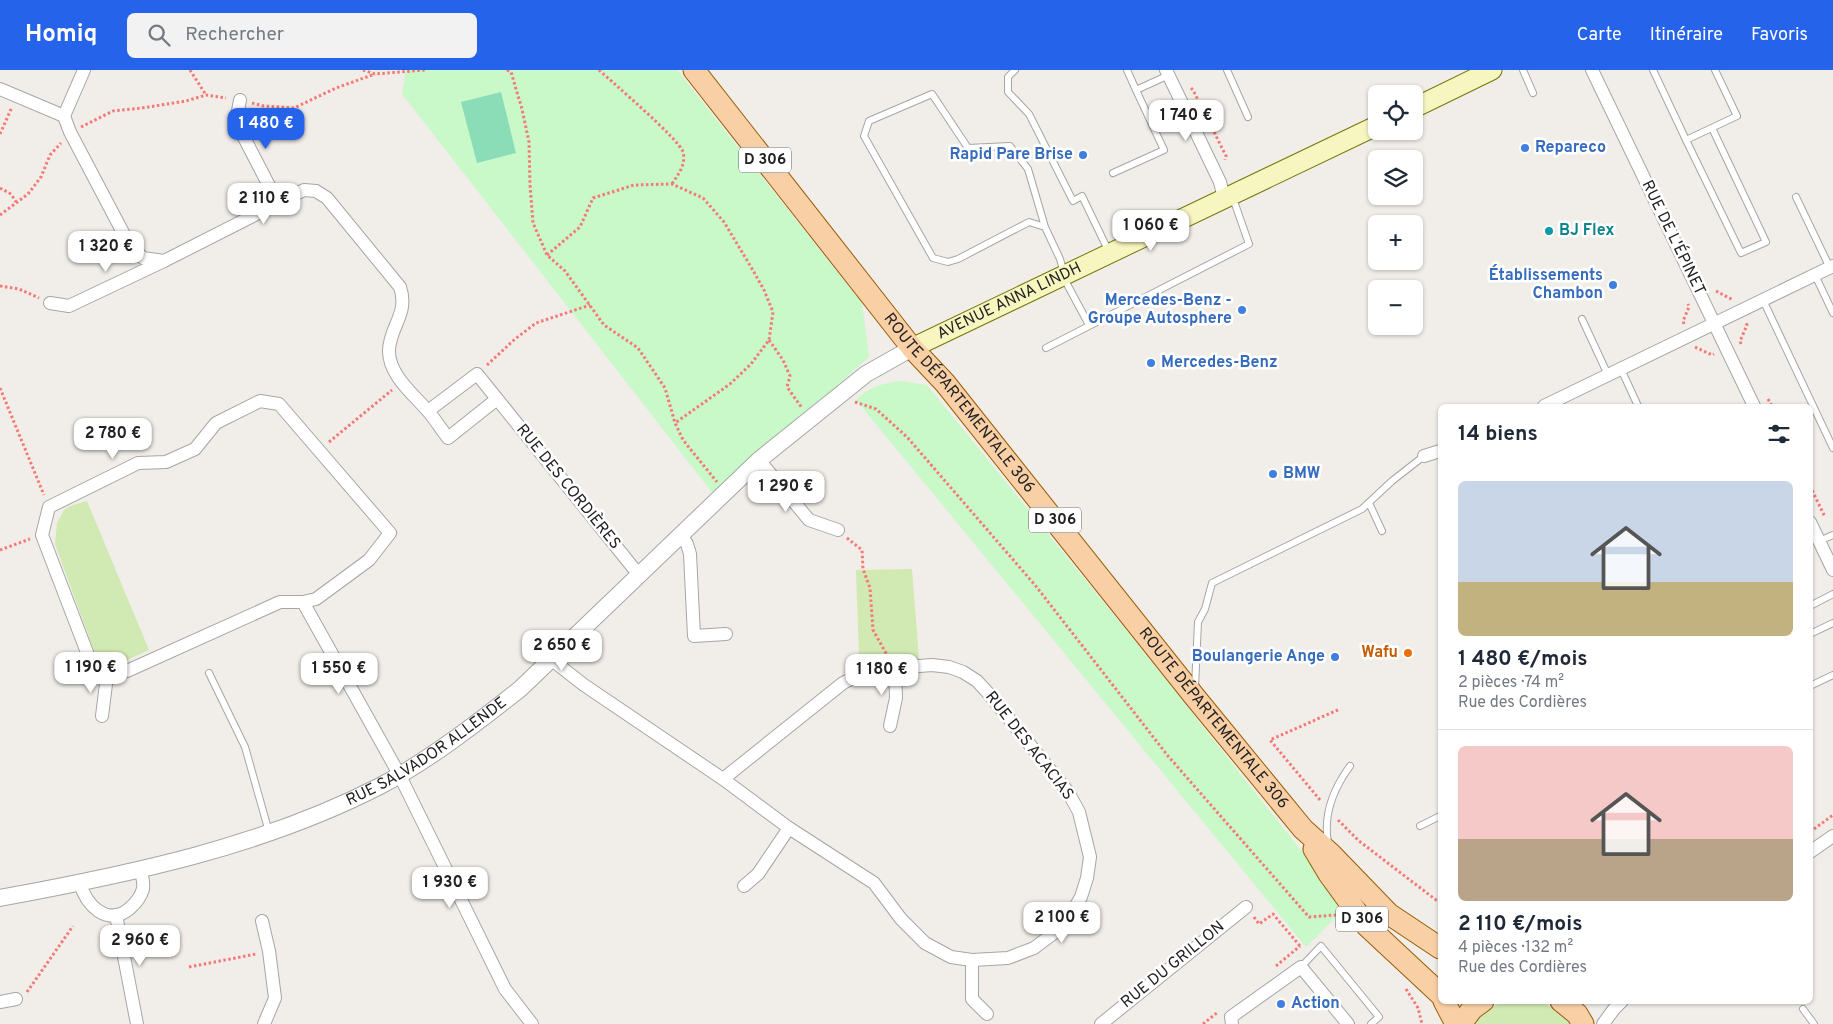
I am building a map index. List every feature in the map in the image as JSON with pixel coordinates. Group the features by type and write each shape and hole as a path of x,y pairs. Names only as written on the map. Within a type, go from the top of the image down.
{"main road":[{"name":"ROUTE DÉPARTEMENTALE 306","path":"694,70 912,348 945,383 1194,696 1303,829 1330,853 1389,914 1438,947"},
{"path":"1423,104 1492,70"},
{"name":"AVENUE ANNA LINDH","path":"912,348 1368,130"},
{"name":"ROUTE DÉPARTEMENTALE 306","path":"1303,829 1329,874 1366,925 1438,992"},
{"path":"1446,1004 1456,1024"},
{"path":"1461,1024 1472,1009 1479,1004"},
{"path":"1565,1004 1577,1014 1583,1024"}],"street":[{"path":"84,70 64,116 70,132 130,244 143,258 164,261"},
{"name":"RUE DE L'ÉPINET","path":"1592,70 1753,404"},
{"path":"1168,72 1220,182 1222,190 1228,197"},
{"path":"0,89 64,116"},
{"path":"240,100 236,122 278,203"},
{"path":"50,303 69,306 164,261 304,190 316,191 327,198 400,287 403,297 402,309 389,350 391,364 402,382 428,411 448,438 497,399"},
{"path":"1548,404 1832,267"},
{"name":"RUE SALVADOR ALLENDE","path":"0,898 80,883 202,854 288,827 380,786 422,761 520,689 759,460 866,374 912,348"},
{"path":"428,411 477,374"},
{"name":"RUE DES CORDIÈRES","path":"477,374 639,575"},
{"path":"260,401 279,404 319,451 390,533 369,560 316,599 303,602 280,602 127,671 107,676 93,668 42,535 49,507 138,463 166,462 195,449 216,423 260,401"},
{"path":"1424,456 1438,452"},
{"path":"759,460 810,520 838,530"},
{"path":"1814,533 1833,570"},
{"path":"680,535 687,544 690,554 694,636 726,634"},
{"path":"303,602 399,774 505,989 532,1024"},
{"name":"RUE DES ACACIAS","path":"552,660 584,685 723,779 789,828 874,882 901,919 925,943 951,957 972,960 1008,958 1034,948 1058,930 1072,913 1081,897 1087,878 1090,858 1079,812 1068,792 977,681 963,672 949,667 932,665 869,670 843,683 723,779"},
{"path":"890,726 896,698 895,668"},
{"path":"102,716 107,676"},
{"path":"744,886 758,874 789,828"},
{"path":"1813,850 1833,836"},
{"path":"80,883 92,907 107,915 116,916 125,912 139,897 142,889 140,869"},
{"name":"RUE DU GRILLON","path":"1101,1024 1246,907"},
{"path":"116,916 137,1024"},
{"path":"262,921 269,951 275,998 264,1024"},
{"path":"972,960 972,999 987,1014"},
{"path":"1232,1024 1231,1016 1301,967 1348,1024"},
{"path":"0,1002 16,999"},
{"path":"1603,1024 1619,1004"}],"lane":[{"path":"1015,70 1008,77 1008,92 1029,114 1073,201 1082,196 1110,253"},
{"path":"1113,173 1164,150 1127,70"},
{"path":"1227,70 1248,116"},
{"path":"1523,70 1533,93"},
{"path":"1653,70 1741,253 1766,242 1712,128"},
{"path":"1686,140 1737,116 1715,70"},
{"path":"1136,90 1168,72"},
{"path":"1045,227 1029,222 958,259 948,262 933,258 864,136 869,121 932,94 968,148 1010,146 1028,169 1045,227 1067,284 1089,325"},
{"path":"1046,348 1249,244 1235,204 1228,197"},
{"path":"1796,198 1832,267"},
{"path":"1815,275 1833,313"},
{"path":"1763,300 1812,404"},
{"path":"1582,319 1608,375"},
{"path":"1621,369 1637,404"},
{"path":"1813,406 1833,448"},
{"path":"1194,696 1198,622 1205,609 1212,583 1362,509 1392,481 1424,456"},
{"path":"1368,503 1382,531"},
{"path":"1814,533 1833,535"},
{"path":"1813,604 1833,594"},
{"path":"1813,633 1833,623"},
{"path":"209,673 245,747 269,833"},
{"path":"1813,685 1833,675"},
{"path":"1330,853 1326,831 1328,810 1338,782 1350,766"},
{"path":"1420,826 1438,817"},
{"path":"1301,967 1321,946 1379,1017 1371,1024"},
{"path":"1803,1009 1814,1024"}],"path":[{"path":"190,70 206,95"},
{"path":"364,70 375,74"},
{"path":"0,216 28,194 41,177 50,155 70,132 113,111 186,101 206,95 264,106 294,108 336,88 375,74 425,70"},
{"path":"506,70 512,72 522,109 529,142 533,223 547,255 565,272 604,325 638,348 665,388 675,423 683,440 725,491"},
{"path":"599,70 664,130 682,150 684,165 672,184"},
{"path":"0,134 17,97"},
{"path":"547,255 580,227 593,198 634,185 672,184 703,198 724,222 764,290 773,312 769,340 751,364 730,384 675,423"},
{"path":"0,188 11,194 16,202"},
{"path":"1713,284 1717,293 1734,300 1740,311 1746,325 1740,341 1744,349"},
{"path":"0,286 19,289 50,303"},
{"path":"477,374 515,339 536,323 590,305"},
{"path":"769,340 790,376 787,387 809,419"},
{"path":"319,451 402,382"},
{"path":"0,388 49,507"},
{"path":"837,397 876,409 907,437 1035,585 1168,756 1309,917 1335,914 1342,920"},
{"path":"1768,398 1771,404"},
{"path":"1813,492 1829,525"},
{"path":"838,530 862,550 863,570 870,588 874,630 895,668"},
{"path":"0,550 42,535"},
{"path":"1813,830 1833,815"},
{"path":"1246,907 1259,924 1273,914 1300,946 1301,967"},
{"path":"16,999 27,993 73,926"},
{"path":"190,967 269,951"},
{"path":"1404,987 1418,1008 1422,1024"}],"green space":[{"path":"406,70 677,70 862,303 869,357 714,495 402,94"},
{"path":"501,92 516,153 477,163 461,102"},
{"path":"901,381 927,385 1130,635 1346,907 1306,947 856,400 876,386"},
{"path":"87,501 149,650 114,666 104,664 94,651 55,544 57,523 64,510 70,506"},
{"path":"912,569 919,659 859,659 856,570"},
{"path":"1544,1004 1557,1010 1570,1024 1474,1024 1480,1016 1496,1005"}],"place":[{"name":"Repareco","path":"1525,148"},
{"name":"Rapid Pare Brise","path":"1083,155"},
{"name":"BJ Flex","path":"1549,231"},
{"name":"Établissements Chambon","path":"1613,285"},
{"name":"Mercedes-Benz - Groupe Autosphere","path":"1242,310"},
{"name":"Mercedes-Benz","path":"1151,363"},
{"name":"BMW","path":"1273,474"},
{"name":"Wafu","path":"1408,653"},
{"name":"Boulangerie Ange","path":"1335,657"},
{"name":"Action","path":"1281,1004"}]}
